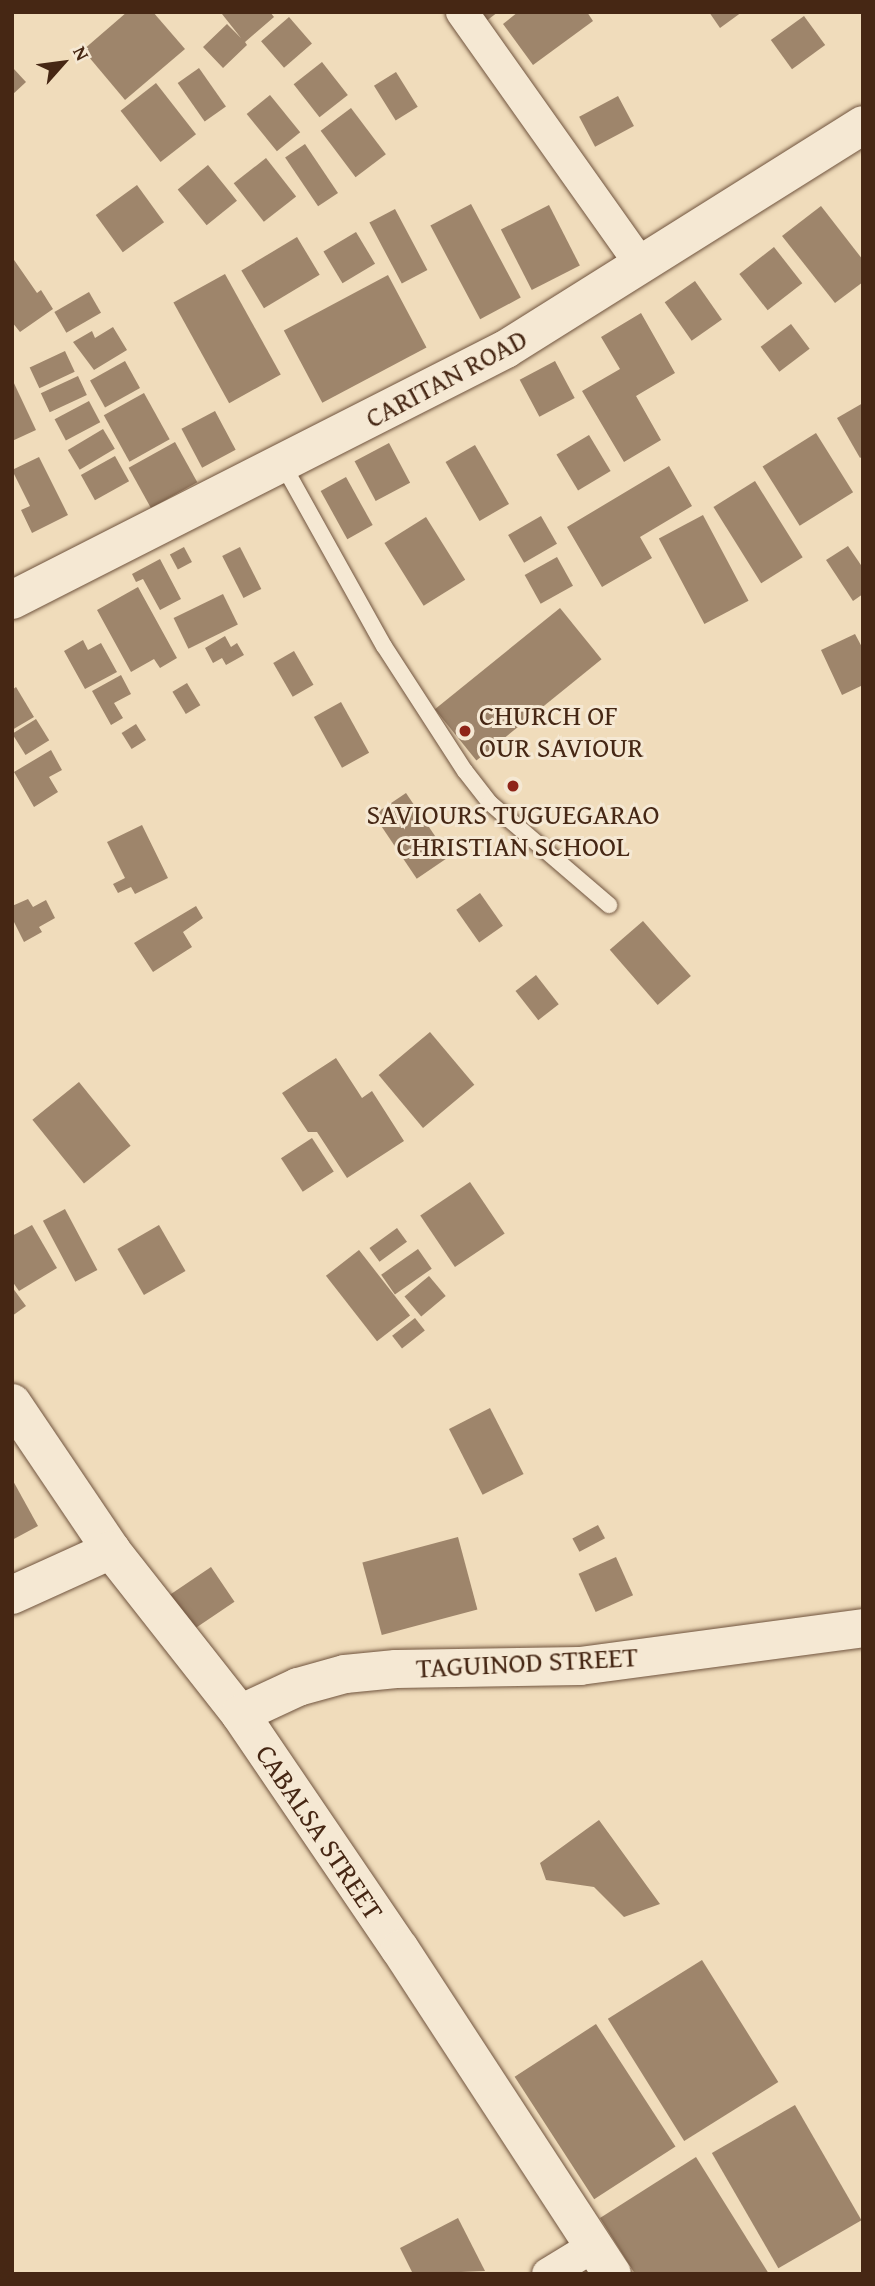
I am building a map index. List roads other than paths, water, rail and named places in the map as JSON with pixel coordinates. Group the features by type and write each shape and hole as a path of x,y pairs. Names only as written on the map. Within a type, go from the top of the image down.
{"street":[{"path":"462,12 642,266"},
{"name":"CARITAN ROAD","path":"12,600 506,349 863,125"},
{"name":"CABALSA STREET","path":"12,1403 111,1550 240,1714 400,1949 603,2260"},
{"path":"12,1595 111,1550"},
{"name":"TAGUINOD STREET","path":"240,1714 298,1687 345,1674 396,1668 580,1666 863,1628"},
{"path":"548,2274 603,2260"}],"lane":[{"path":"282,463 384,646 465,771 491,803 609,905"}],"place":[{"name":"CHURCH OF OUR SAVIOUR","path":"465,731"},
{"name":"SAVIOURS TUGUEGARAO CHRISTIAN SCHOOL","path":"513,786"}]}
